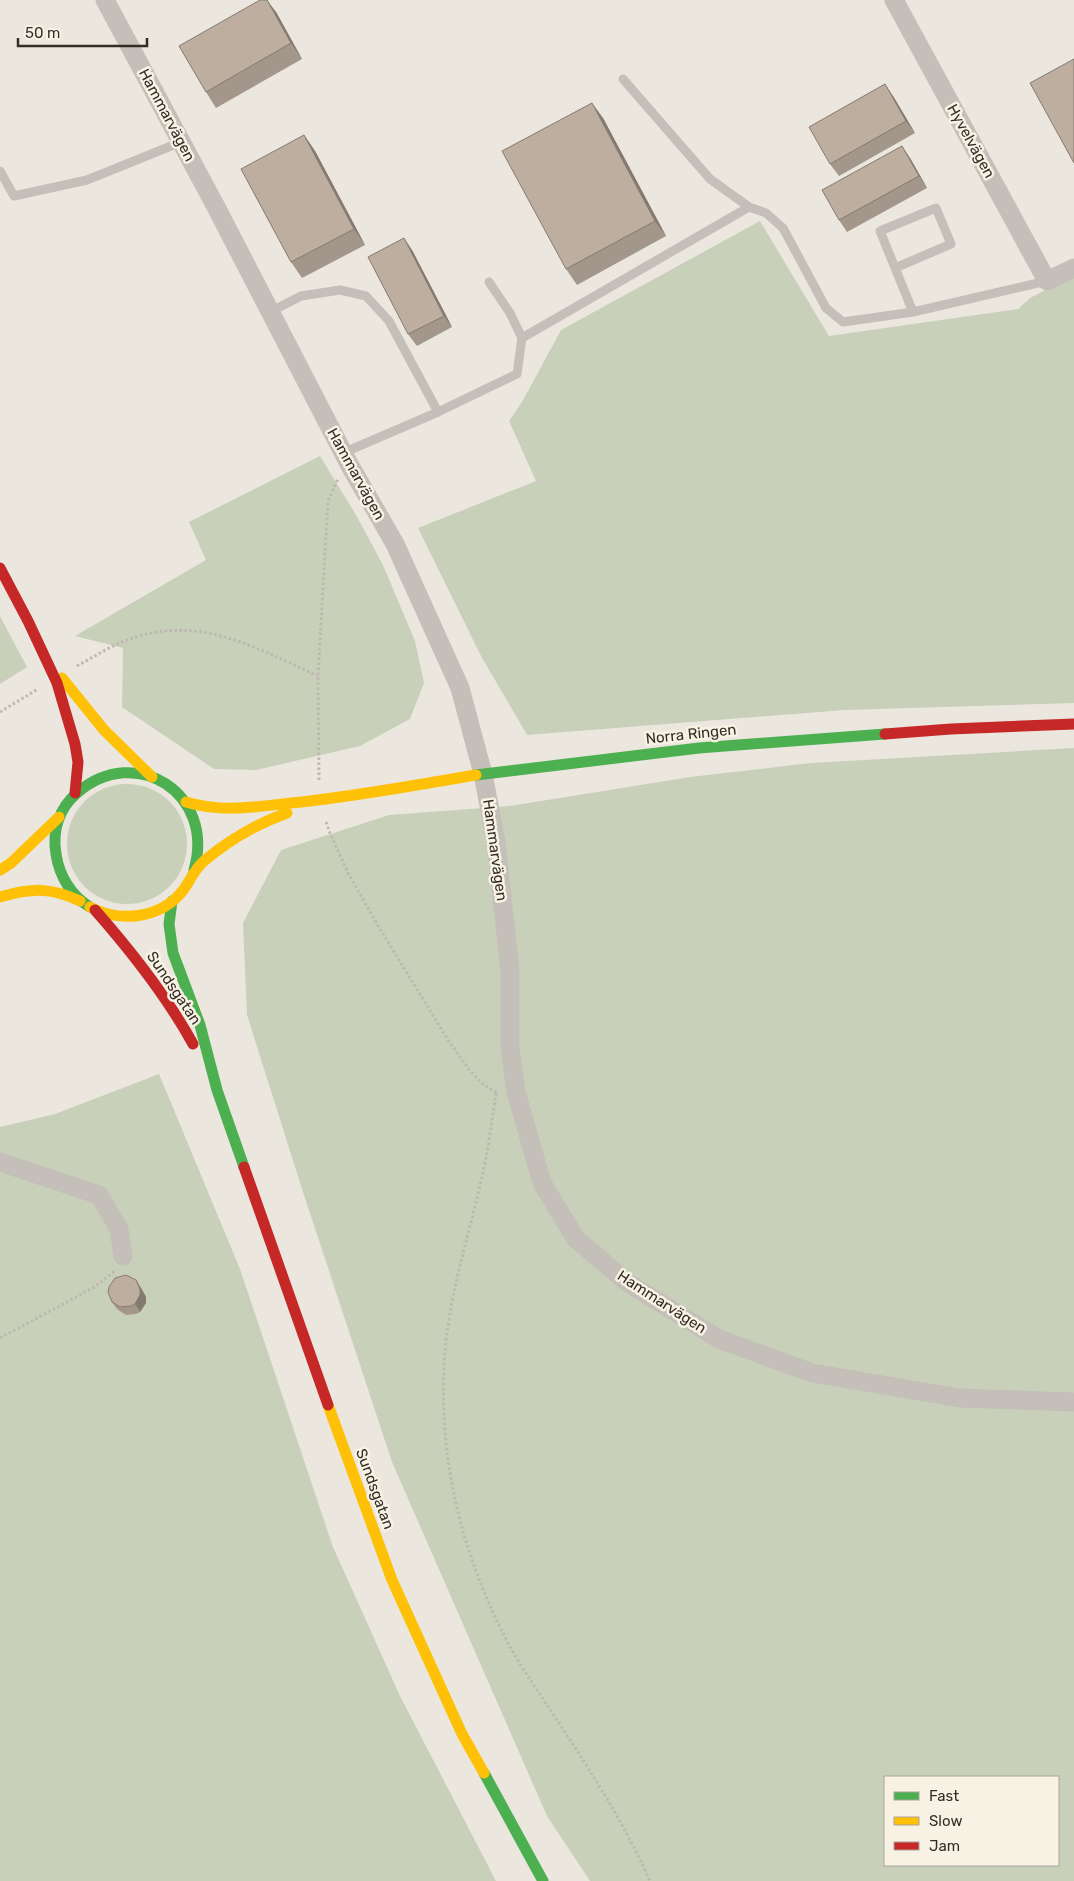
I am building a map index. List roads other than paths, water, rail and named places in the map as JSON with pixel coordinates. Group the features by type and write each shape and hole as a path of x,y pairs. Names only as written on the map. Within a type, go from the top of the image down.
{"main road":[{"path":"0,568 57,683 75,744 78,762 75,793"},
{"path":"0,897 18,891 51,889 64,893 95,910 111,915 135,916 158,910 172,901 183,890 194,870 198,856 197,828 186,802 176,792 152,777 84,708 40,646"},
{"name":"Norra Ringen","path":"186,802 200,808 227,811 292,802 314,802 483,774 699,748 951,729 1074,724"},
{"path":"80,901 61,877 56,863 54,848 55,832 59,817 66,804 75,793 92,781 111,773 139,773 152,777"},
{"name":"Norra Ringen","path":"194,870 216,851 252,827 314,802"},
{"path":"0,870 18,857 59,817"},
{"name":"Sundsgatan","path":"172,901 169,924 173,953 200,1025 217,1090 298,1324 392,1580 462,1734 543,1881"},
{"name":"Sundsgatan","path":"95,910 120,938 164,995 182,1022 217,1090"}],"street":[{"name":"Hammarvägen","path":"105,0 346,458 395,544 460,688 483,774 496,842 510,971 510,1048 516,1092 542,1183 576,1238 628,1283 719,1339 812,1373 960,1398 1074,1402"},
{"name":"Hyvelvägen","path":"894,0 1047,282"},
{"path":"1047,282 1074,268"},
{"path":"0,1162 99,1195 120,1229 123,1256"}],"lane":[{"path":"623,79 710,179 748,207 766,213 783,228 826,308 843,322 913,312 1047,282"},
{"path":"0,171 14,196 87,180 181,142"},
{"path":"522,338 748,207"},
{"path":"895,268 952,244 936,208 880,231 895,268 913,312"},
{"path":"346,458 517,374 522,338 510,313 489,282"},
{"path":"270,312 301,296 311,294 340,290 366,296 389,321 438,412"}]}
